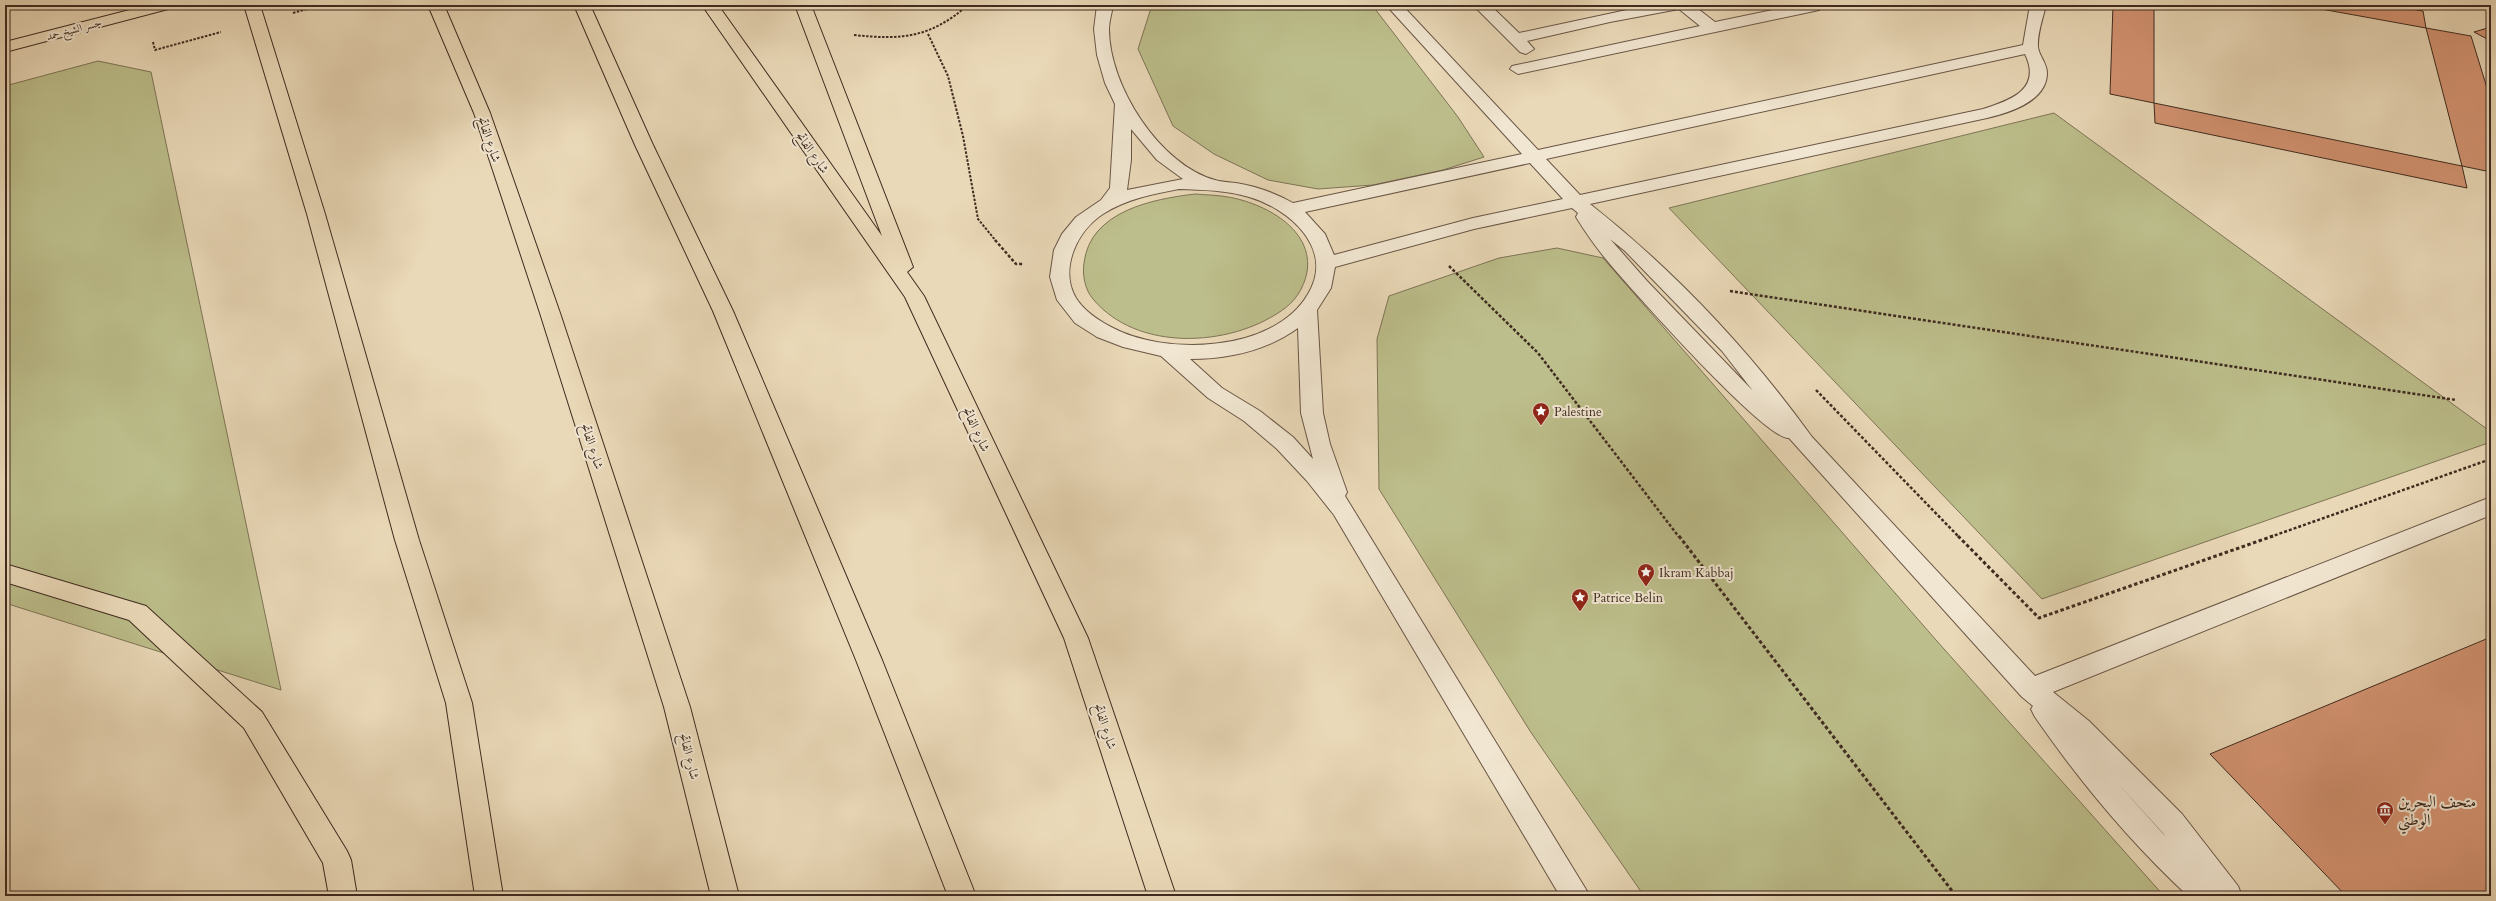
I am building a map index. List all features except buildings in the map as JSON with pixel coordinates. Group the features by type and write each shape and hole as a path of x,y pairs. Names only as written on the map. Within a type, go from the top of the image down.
{"main road":[{"name":"جسر الشيخ حمد","path":"5,47 167,5"},
{"path":"252,5 316,214 407,540 459,703 489,896"},
{"name":"شارع الفاتح","path":"436,5 482,113 552,321 677,707 725,896"},
{"path":"582,5 644,145 726,318 869,660 962,896"},
{"name":"شارع الفاتح","path":"710,5 914,296 1076,638 1162,896"},
{"path":"803,6 914,296"},
{"path":"5,573 136,613 253,720 337,860 343,896"}],"street":[{"path":"1106,5 1101,18 1104,53 1122,106 1140,130 1191,178 1244,189 1270,197 1292,210 1310,226 1322,243 1326,263 1324,279 1318,295 1307,310 1282,330 1248,345 1209,352 1169,352 1131,345 1093,326 1075,311 1062,288 1059,264 1071,236 1084,220 1108,203 1142,190 1179,184 1216,184"},
{"path":"1394,5 1576,202 1609,252 1702,351 1765,415 1804,443 2031,690 2071,749 2121,810 2182,873 2209,896"},
{"path":"1481,5 1541,64"},
{"path":"1596,5 1621,31"},
{"path":"1518,69 1541,64 1621,31 1676,5"},
{"path":"1684,5 1711,27"},
{"path":"1516,39 1621,31 1711,27 1819,5"},
{"path":"1326,263 1473,224 1987,113 2008,107 2035,87 2041,74 2038,60 2030,48 2038,5"},
{"path":"1292,210 1436,179 1532,156 2030,48"},
{"path":"1108,203 1119,189 1122,160 1122,106"},
{"path":"1307,310 1312,413 1319,444 1342,509"},
{"path":"1169,352 1215,394 1252,416 1285,443 1315,475 1342,509 1576,896"},
{"path":"2031,690 2491,506"},
{"path":"2031,690 2080,729 2126,774 2172,823 2228,896"}],"path":[{"path":"803,6 837,34 885,39 928,34 953,19 968,5"},
{"path":"928,34 948,76 963,136 978,220 1016,264 1059,264"},
{"path":"1421,238 1538,353 1956,896"},
{"path":"1725,290 2456,400"},
{"path":"1812,385 2039,618 2491,458"}],"green space":[{"path":"1152,5 1372,5 1458,117 1484,157 1443,170 1373,185 1318,189 1268,180 1214,154 1173,126 1138,49"},
{"path":"98,61 151,72 281,690 5,603 5,86"},
{"path":"2054,113 2491,432 2491,442 2042,599 1669,208"},
{"path":"1195,194 1228,197 1257,205 1271,212 1295,231 1303,243 1307,257 1307,272 1306,278 1295,299 1281,311 1260,323 1236,332 1210,337 1184,338 1158,336 1134,328 1112,316 1090,295 1086,287 1084,277 1083,267 1089,245 1098,231 1111,220 1126,211 1143,204 1178,196"},
{"path":"1557,248 1603,258 1936,640 2164,896 1644,896 1530,731 1379,489 1377,339 1389,296 1499,258"}],"place":[{"name":"Palestine","path":"1541,426"},
{"name":"Ikram Kabbaj","path":"1646,587"},
{"name":"Patrice Belin","path":"1580,612"},
{"name":"متحف البحرين الوطني","path":"2385,825"}]}
